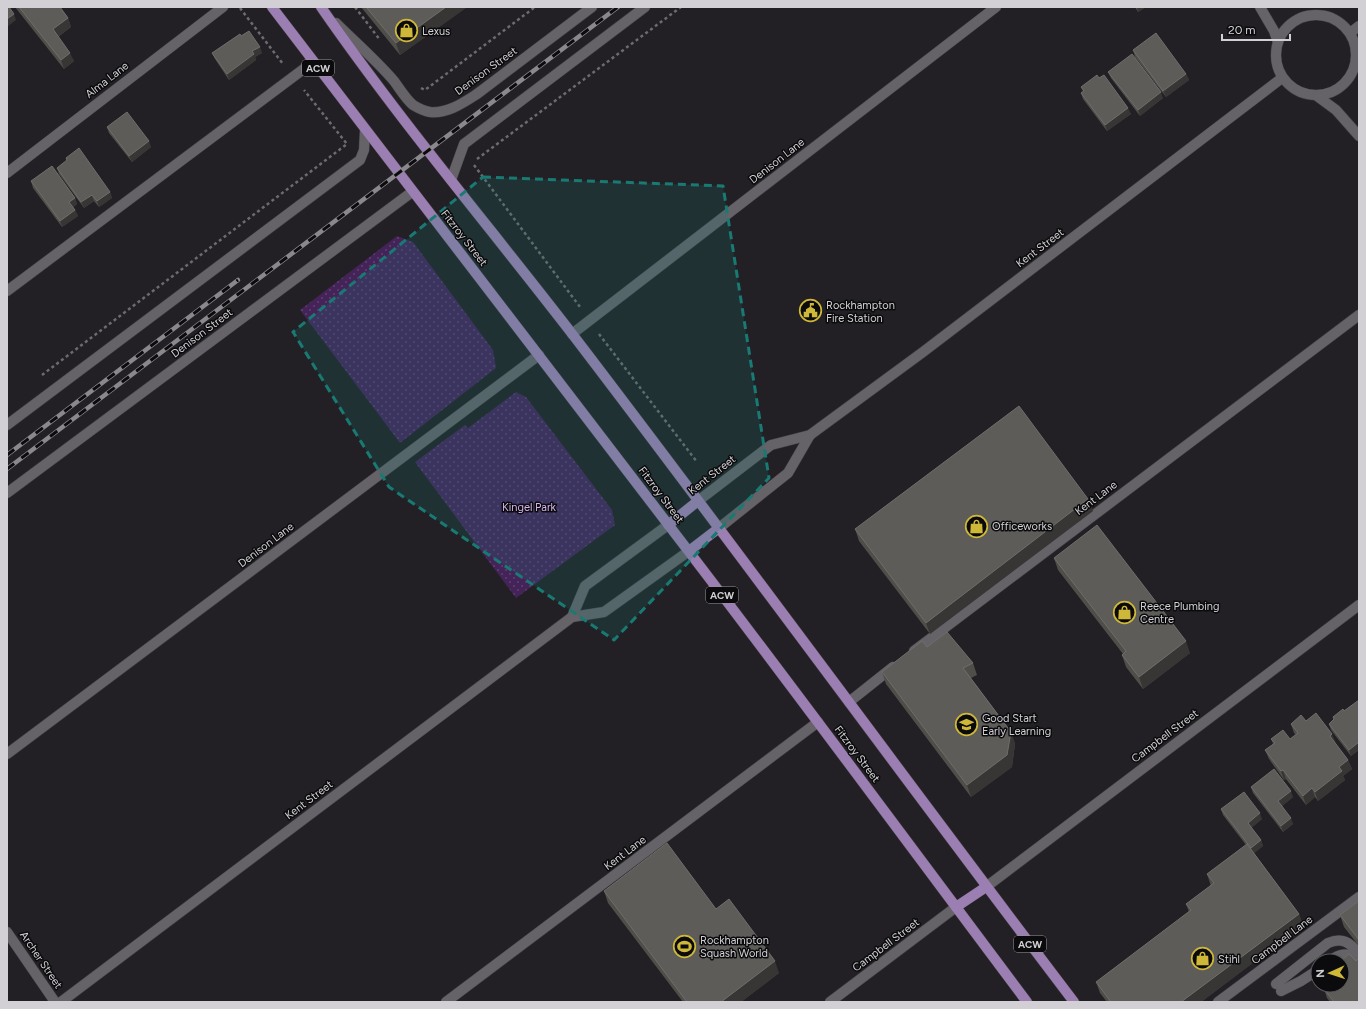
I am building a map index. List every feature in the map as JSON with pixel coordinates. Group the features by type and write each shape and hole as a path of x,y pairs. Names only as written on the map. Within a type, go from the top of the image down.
{"main road":[{"name":"Fitzroy Street","path":"272,7 412,192 539,354 818,722 1027,1002"},
{"name":"ACW","path":"323,9 392,104 572,334 719,528 986,887 1074,1002"},
{"name":"Kent Street","path":"668,525 698,501"},
{"name":"Kent Street","path":"688,551 719,528"},
{"path":"956,907 986,887"}],"street":[{"name":"Alma Lane","path":"7,173 223,7"},
{"name":"Denison Street","path":"323,9 394,81 412,104 428,112 443,112 477,94 592,7"},
{"path":"451,180 464,144 645,7"},
{"name":"Denison Lane","path":"572,334 996,7"},
{"path":"1260,7 1274,30 1278,42"},
{"path":"1311,7 1320,15"},
{"path":"1306,16 1329,16 1350,33 1355,46 1358,62 1347,81 1339,89 1329,94 1317,96 1304,94 1292,88 1282,78 1277,66 1276,54 1278,42 1284,30 1294,21 1306,16"},
{"path":"1350,33 1359,26"},
{"path":"7,291 313,62"},
{"name":"Kent Street","path":"698,501 771,445 810,435 923,352 1282,78"},
{"path":"1317,96 1336,110 1359,136"},
{"path":"7,425 360,160 364,150 365,130"},
{"name":"Denison Street","path":"7,493 412,192"},
{"name":"Kent Lane","path":"849,702 1359,315"},
{"name":"Denison Lane","path":"7,754 515,374 539,354"},
{"name":"Kent Street","path":"719,528 788,473 810,435"},
{"name":"Kent Street","path":"572,617 585,586 668,525"},
{"name":"Kent Street","path":"61,1002 572,617 604,612 688,551"},
{"name":"Campbell Street","path":"986,887 1359,605"},
{"name":"Kent Lane","path":"446,1002 818,722"},
{"name":"Campbell Lane","path":"1218,1002 1359,897"},
{"name":"Campbell Street","path":"830,1002 956,907"},
{"path":"1211,1002 1298,938 1335,915"},
{"name":"Archer Street","path":"7,932 55,1002"},
{"path":"1317,953 1328,943 1335,940 1346,942 1359,954"},
{"path":"1310,960 1279,988 1301,981 1310,975"}],"path":[{"path":"38,378 347,144 239,7"},
{"path":"425,90 535,7"},
{"path":"680,7 472,162 697,462"}],"highlighted area":[{"path":"483,177 723,186 769,478 614,640 389,487 293,332"}],"green space":[{"path":"397,236 413,242 493,350 496,368 400,443 300,310"},
{"name":"Kingel Park","path":"516,392 526,397 612,510 615,525 516,598 415,462 465,425 468,428"}],"building":[{"path":"7,7 9,7 14,14 7,19"},
{"path":"19,7 60,7 68,18 53,29 70,53 61,60"},
{"path":"366,7 446,7 396,43"},
{"path":"249,31 260,47 252,51 254,54 227,74 212,53 240,34 241,36"},
{"path":"1156,33 1186,74 1163,91 1133,50"},
{"path":"1132,54 1161,92 1138,110 1108,72"},
{"path":"1097,75 1099,78 1104,75 1128,108 1105,125 1081,93 1084,91 1081,87"},
{"path":"127,112 149,141 129,156 107,127"},
{"path":"79,148 110,192 97,201 92,195 81,202 57,168 67,160 66,158"},
{"path":"52,166 75,198 69,202 75,210 60,221 31,181"},
{"name":"Officeworks","path":"1019,406 1088,499 926,623 855,529"},
{"name":"Reece Plumbing Centre","path":"1097,525 1186,641 1139,677 1122,655 1126,651 1054,558"},
{"path":"947,632 973,663 963,668 1011,732 1007,755 967,785 882,672 922,641 927,647"},
{"path":"1359,700 1359,742 1349,750 1329,724 1334,719 1333,717 1343,709 1344,711"},
{"path":"1316,713 1332,734 1330,736 1348,760 1339,767 1342,771 1315,792 1312,788 1303,796 1265,750 1275,743 1271,739 1283,730 1290,739 1298,733 1291,724 1301,715 1306,721"},
{"path":"1274,769 1291,791 1278,801 1291,818 1281,826 1251,787"},
{"path":"1244,792 1260,813 1248,823 1261,840 1251,848 1221,809"},
{"path":"667,843 716,909 729,899 775,961 721,1002 687,1002 604,891"},
{"name":"Stihl","path":"1247,844 1299,914 1181,1002 1111,1002 1096,982 1191,910 1186,904 1214,883 1207,874"},
{"path":"1359,901 1359,940 1340,915"},
{"path":"1350,955 1356,961 1359,958 1359,1002 1334,1002 1327,993 1350,993"}],"railway":[{"path":"7,469 618,7"},
{"path":"7,455 238,280"}],"place":[{"name":"Lexus","path":"407,31"},
{"name":"Rockhampton Fire Station","path":"811,311"},
{"name":"Officeworks","path":"976,526"},
{"name":"Reece Plumbing Centre","path":"1124,612"},
{"name":"Good Start Early Learning","path":"966,724"},
{"name":"Rockhampton Squash World","path":"684,946"},
{"name":"Stihl","path":"1202,959"}]}
